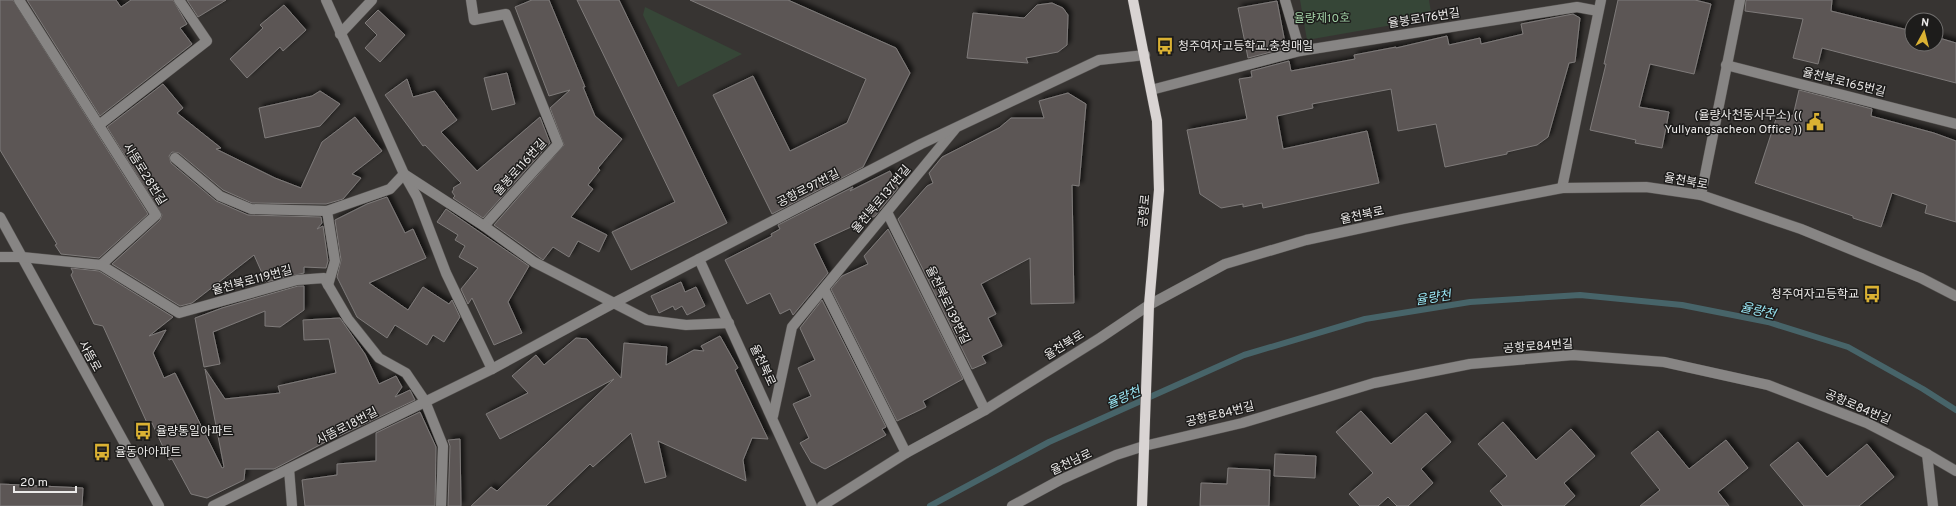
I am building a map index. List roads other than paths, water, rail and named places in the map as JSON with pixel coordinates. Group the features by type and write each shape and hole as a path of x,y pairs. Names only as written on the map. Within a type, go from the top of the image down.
{"main road":[{"name":"공항로","path":"1133,0 1157,121 1159,190 1148,305 1144,446"},
{"path":"1142,506 1144,446"}],"street":[{"name":"사뜸로28번길","path":"19,0 156,215 101,265"},
{"path":"99,125 207,41 180,0"},
{"path":"326,0 404,174 417,198 446,273 492,369"},
{"path":"340,34 372,0"},
{"name":"율봉로116번길","path":"471,0 474,20 506,14 558,144 484,226"},
{"path":"1151,90 1300,51 1285,0"},
{"path":"1562,188 1601,0"},
{"path":"1701,195 1740,0"},
{"name":"율봉로176번길","path":"1300,51 1577,7 1598,11"},
{"name":"공항로97번길","path":"492,369 612,304 957,126 1099,60 1145,55"},
{"name":"율천북로165번길","path":"1726,65 1956,124"},
{"name":"율천북로137번길","path":"773,416 792,328 957,126"},
{"path":"175,158 220,196 251,209 327,211 390,189 404,174"},
{"path":"404,174 484,226 534,262 612,304 647,320 686,325 729,323"},
{"name":"율천북로","path":"822,506 906,453 985,410 1100,338 1148,305 1225,264 1306,240 1403,219 1562,188 1646,187 1701,195 1801,229 1921,278 1956,296"},
{"path":"327,211 335,261 328,285 348,319 379,358 406,373 425,401 443,446 441,506"},
{"name":"율천북로139번길","path":"887,212 985,410"},
{"name":"사뜸로","path":"0,217 159,506"},
{"path":"0,258 22,257 101,265"},
{"name":"율천북로","path":"699,259 773,416 812,506"},
{"name":"율천북로119번길","path":"101,265 179,313 296,280 324,278 328,285"},
{"path":"824,288 906,453"},
{"name":"공항로84번길","path":"1144,446 1242,423 1374,383 1470,364 1573,356 1664,362 1768,384 1867,423 1956,471"},
{"name":"사뜸로18번길","path":"213,506 492,369"},
{"name":"율천남로","path":"1012,506 1067,477 1116,455 1144,446"},
{"path":"1927,454 1934,506"},
{"path":"289,469 292,506"}],"waterway":[{"name":"율량천","path":"930,506 1049,442 1244,355 1365,319 1470,302 1580,295 1682,305 1768,322 1848,347 1923,389 1956,410"}],"place":[{"name":"청주여자고등학교.충청매일","path":"1165,46"},
{"name":"(율량사천동사무소) (( Yullyangsacheon Office ))","path":"1815,122"},
{"name":"청주여자고등학교","path":"1872,294"},
{"name":"율량통일아파트","path":"143,431"},
{"name":"율동아아파트","path":"102,452"}],"park label":[{"name":"율량제10호","path":"1322,18"}]}
